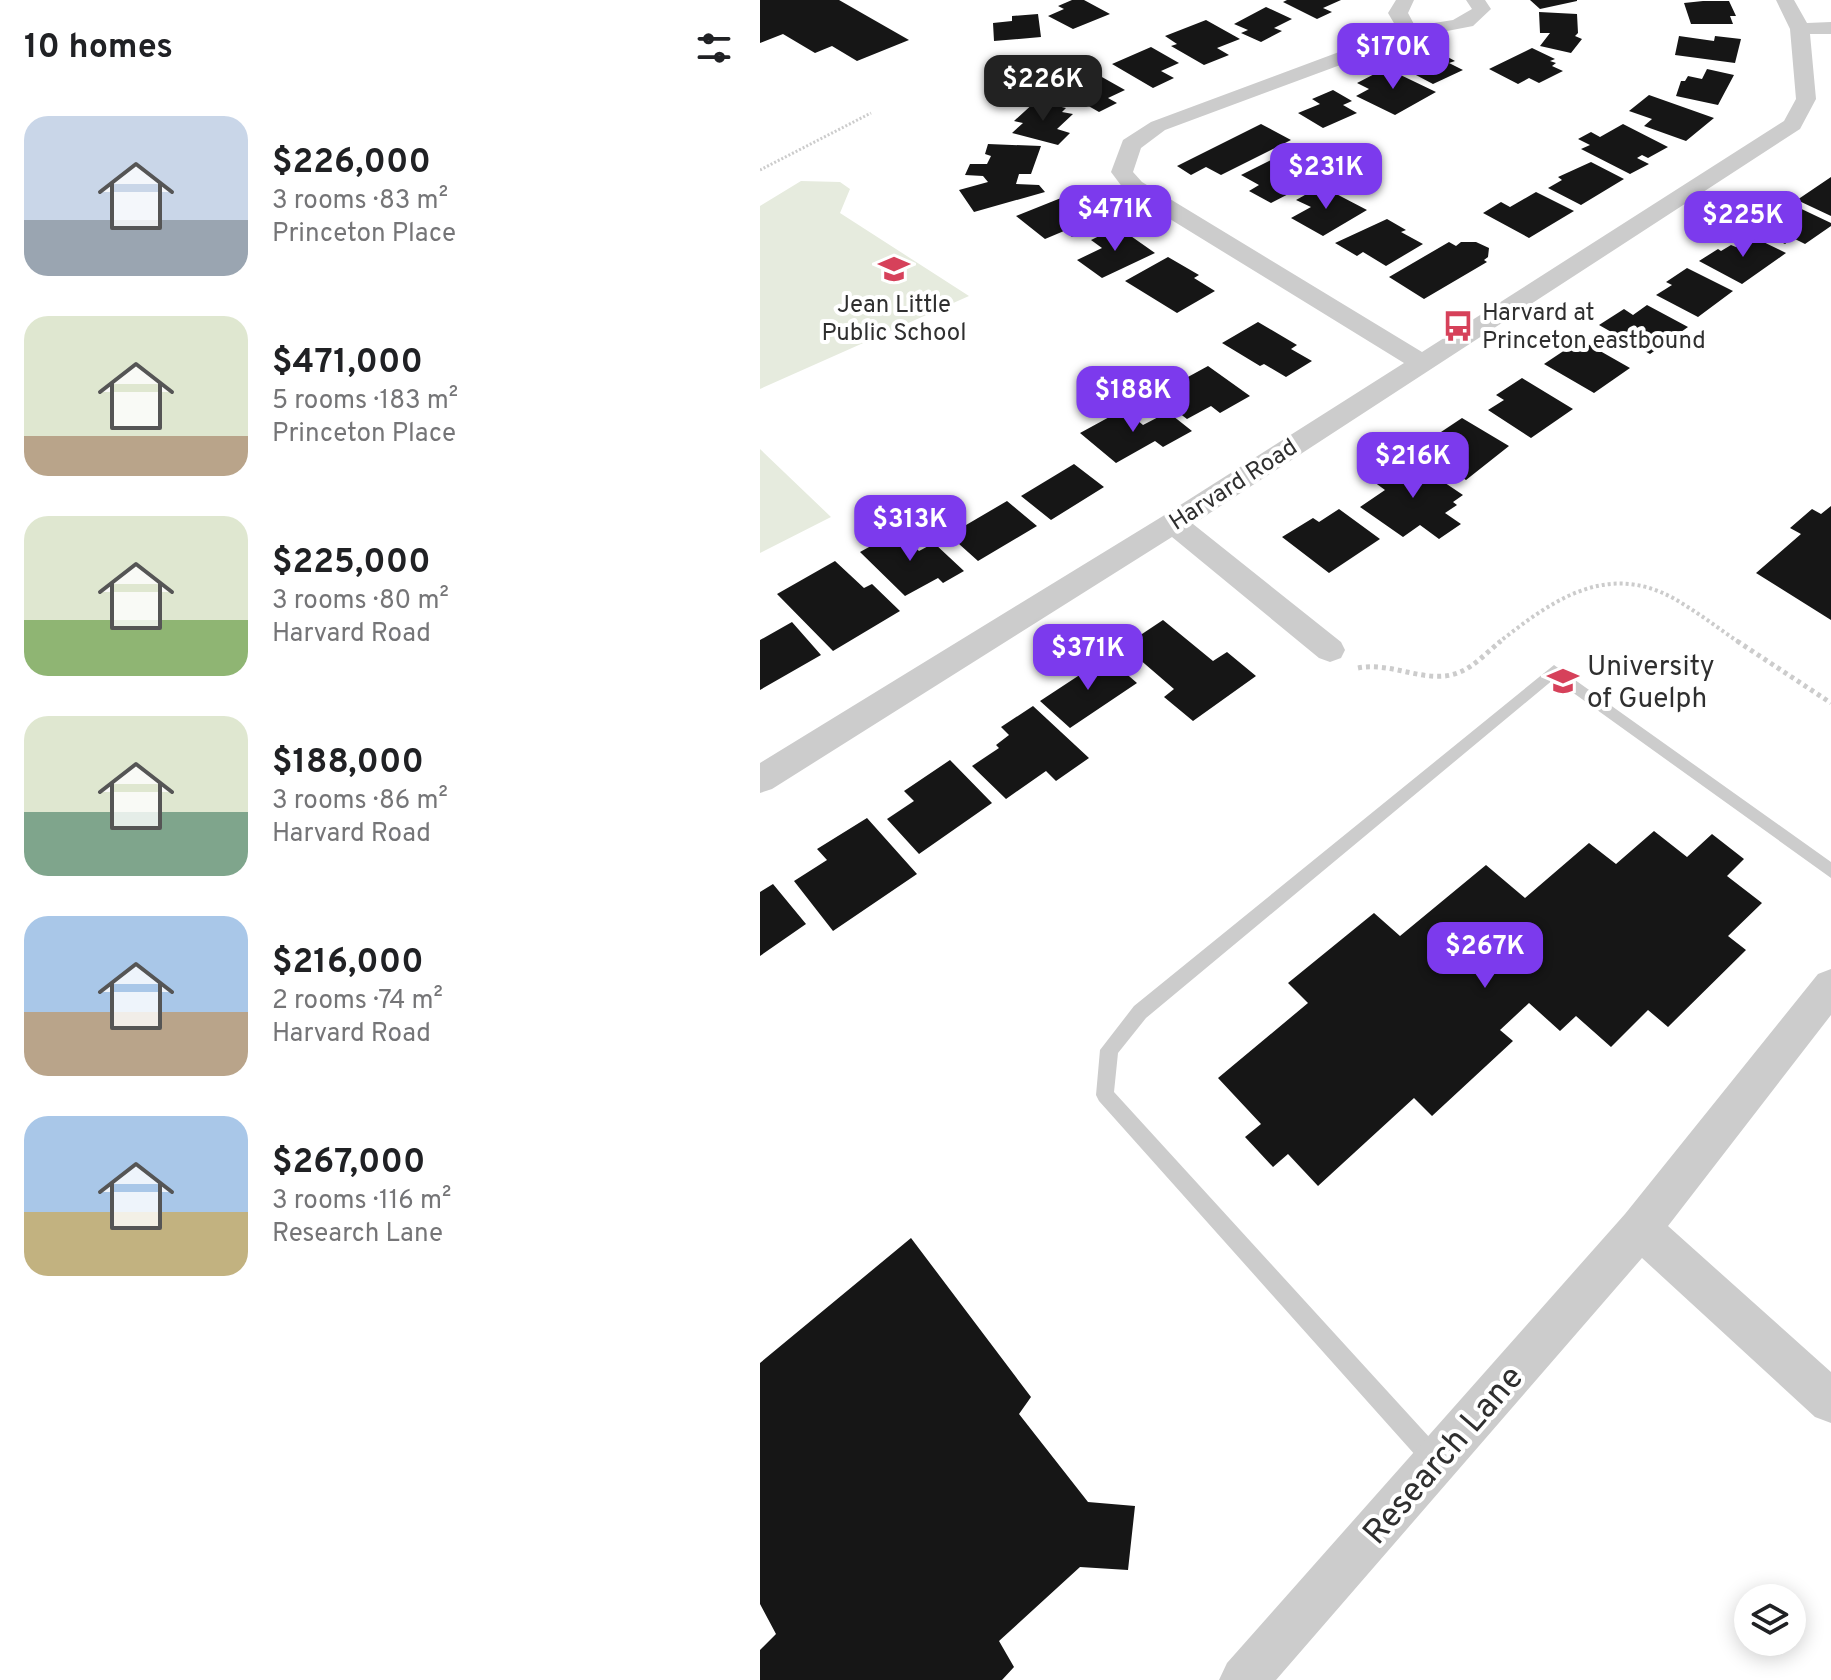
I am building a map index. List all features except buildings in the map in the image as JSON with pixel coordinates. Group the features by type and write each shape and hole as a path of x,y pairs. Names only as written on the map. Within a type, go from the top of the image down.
{"street":[{"path":"1405,0 1398,13 1409,33"},
{"path":"1422,363 1134,187 1122,172 1131,145 1158,126 1425,27 1446,29 1473,21 1482,9 1475,0"},
{"name":"Harvard Road","path":"760,780 1173,523 1793,125 1806,99 1800,29 1785,0"},
{"path":"1800,29 1831,28"},
{"path":"1173,523 1337,661"},
{"name":"Research Lane","path":"1244,1680 1640,1229 1831,986"},
{"path":"1640,1229 1831,1401"}],"lane":[{"path":"1436,1461 1105,1095 1109,1050 1140,1012 1554,671 1831,871"}],"path":[{"path":"760,170 871,113"},
{"path":"1337,661 1396,665 1434,677 1459,673 1555,599 1583,586 1612,582 1646,587 1671,597 1831,703"}],"shaded area":[{"path":"801,181 840,182 850,189 840,213 969,296 760,389 760,206"},
{"path":"760,449 831,517 760,553"}],"place":[{"name":"Jean Little Public School","path":"894,269"},
{"name":"Harvard at Princeton eastbound","path":"1458,326"},
{"name":"University of Guelph","path":"1563,681"}]}
